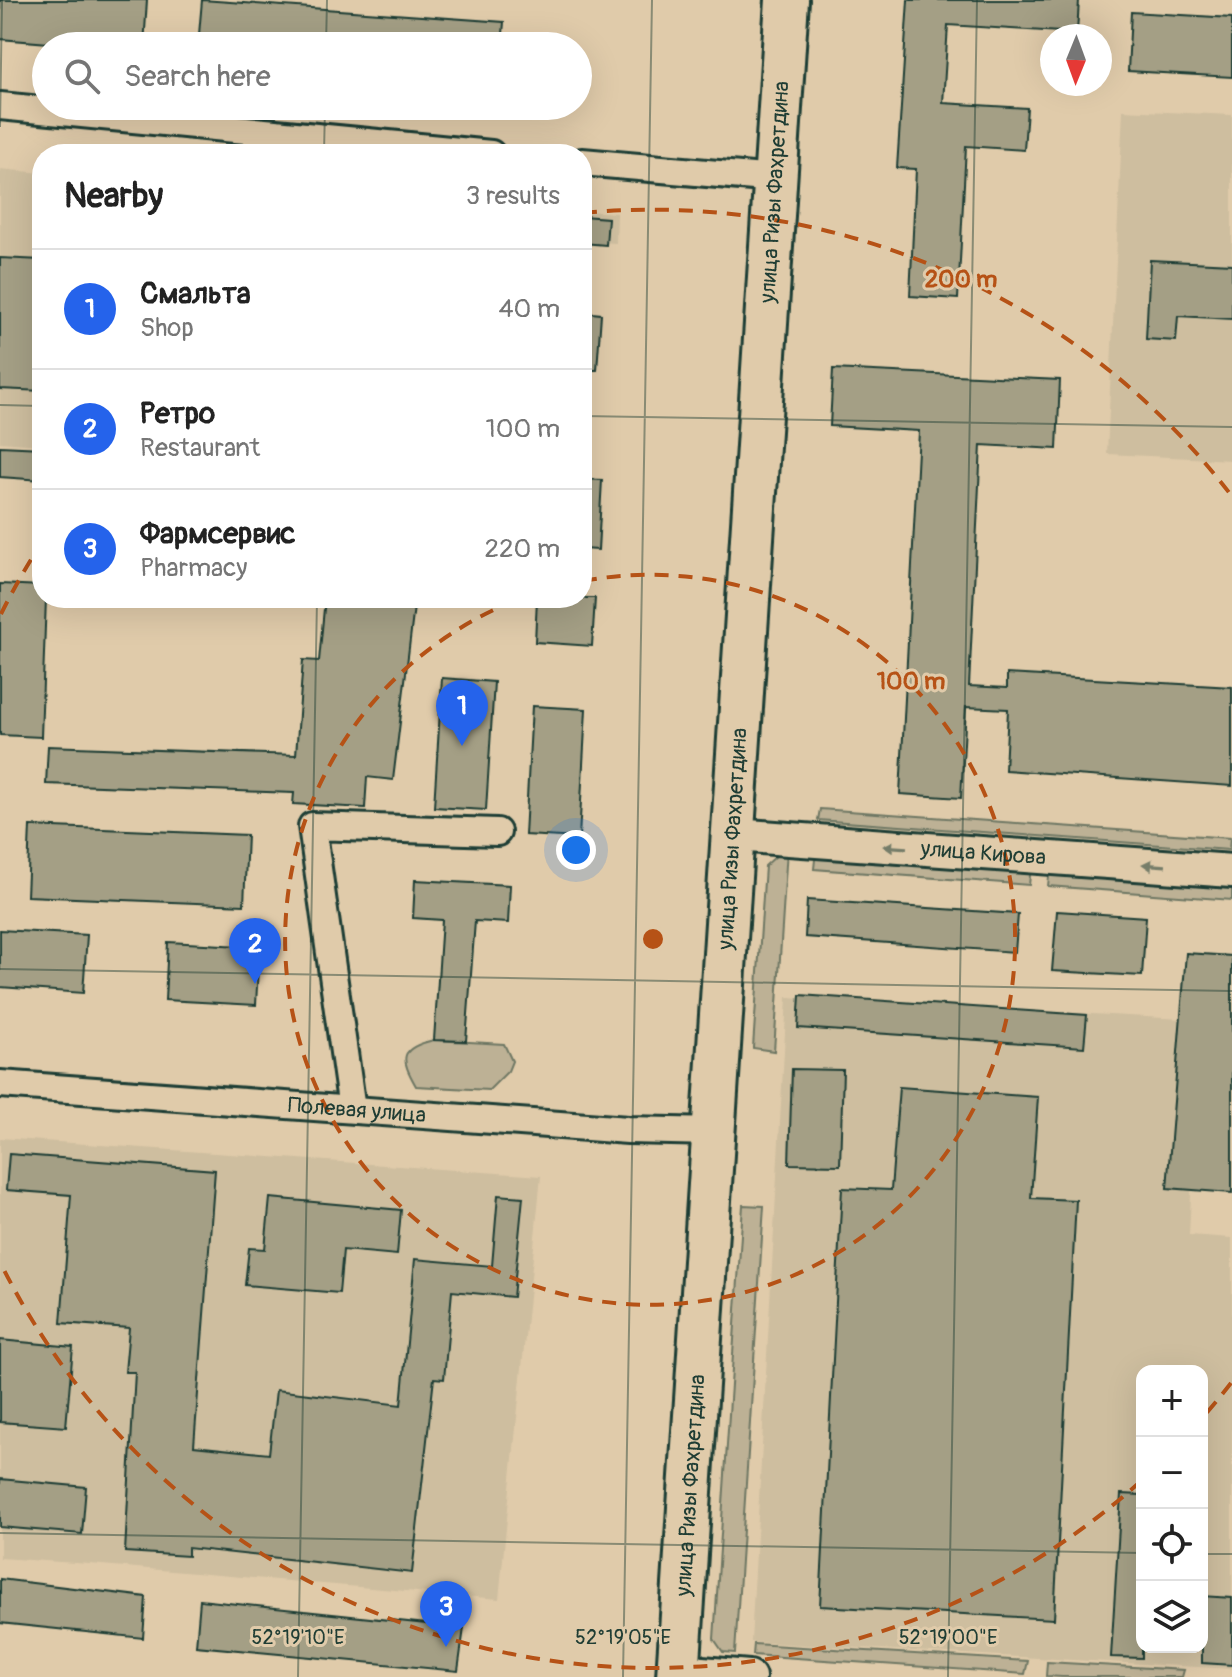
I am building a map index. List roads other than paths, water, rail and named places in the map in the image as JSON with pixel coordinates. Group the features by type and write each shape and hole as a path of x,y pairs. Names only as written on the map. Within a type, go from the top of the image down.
{"main road":[{"name":"улица Ризы Фахретдина","path":"678,1674 787,0"}],"street":[{"path":"0,106 32,109"},
{"path":"143,120 389,144"},
{"path":"592,163 775,179"},
{"path":"350,1109 312,826 497,832"},
{"name":"улица Кирова","path":"734,835 1232,871"},
{"name":"Полевая улица","path":"0,1084 628,1130 715,1132"},
{"path":"678,1674 749,1677"}],"place":[{"name":"Смальта","path":"462,746"},
{"name":"Ретро","path":"255,984"},
{"name":"Фармсервис","path":"446,1647"}]}
